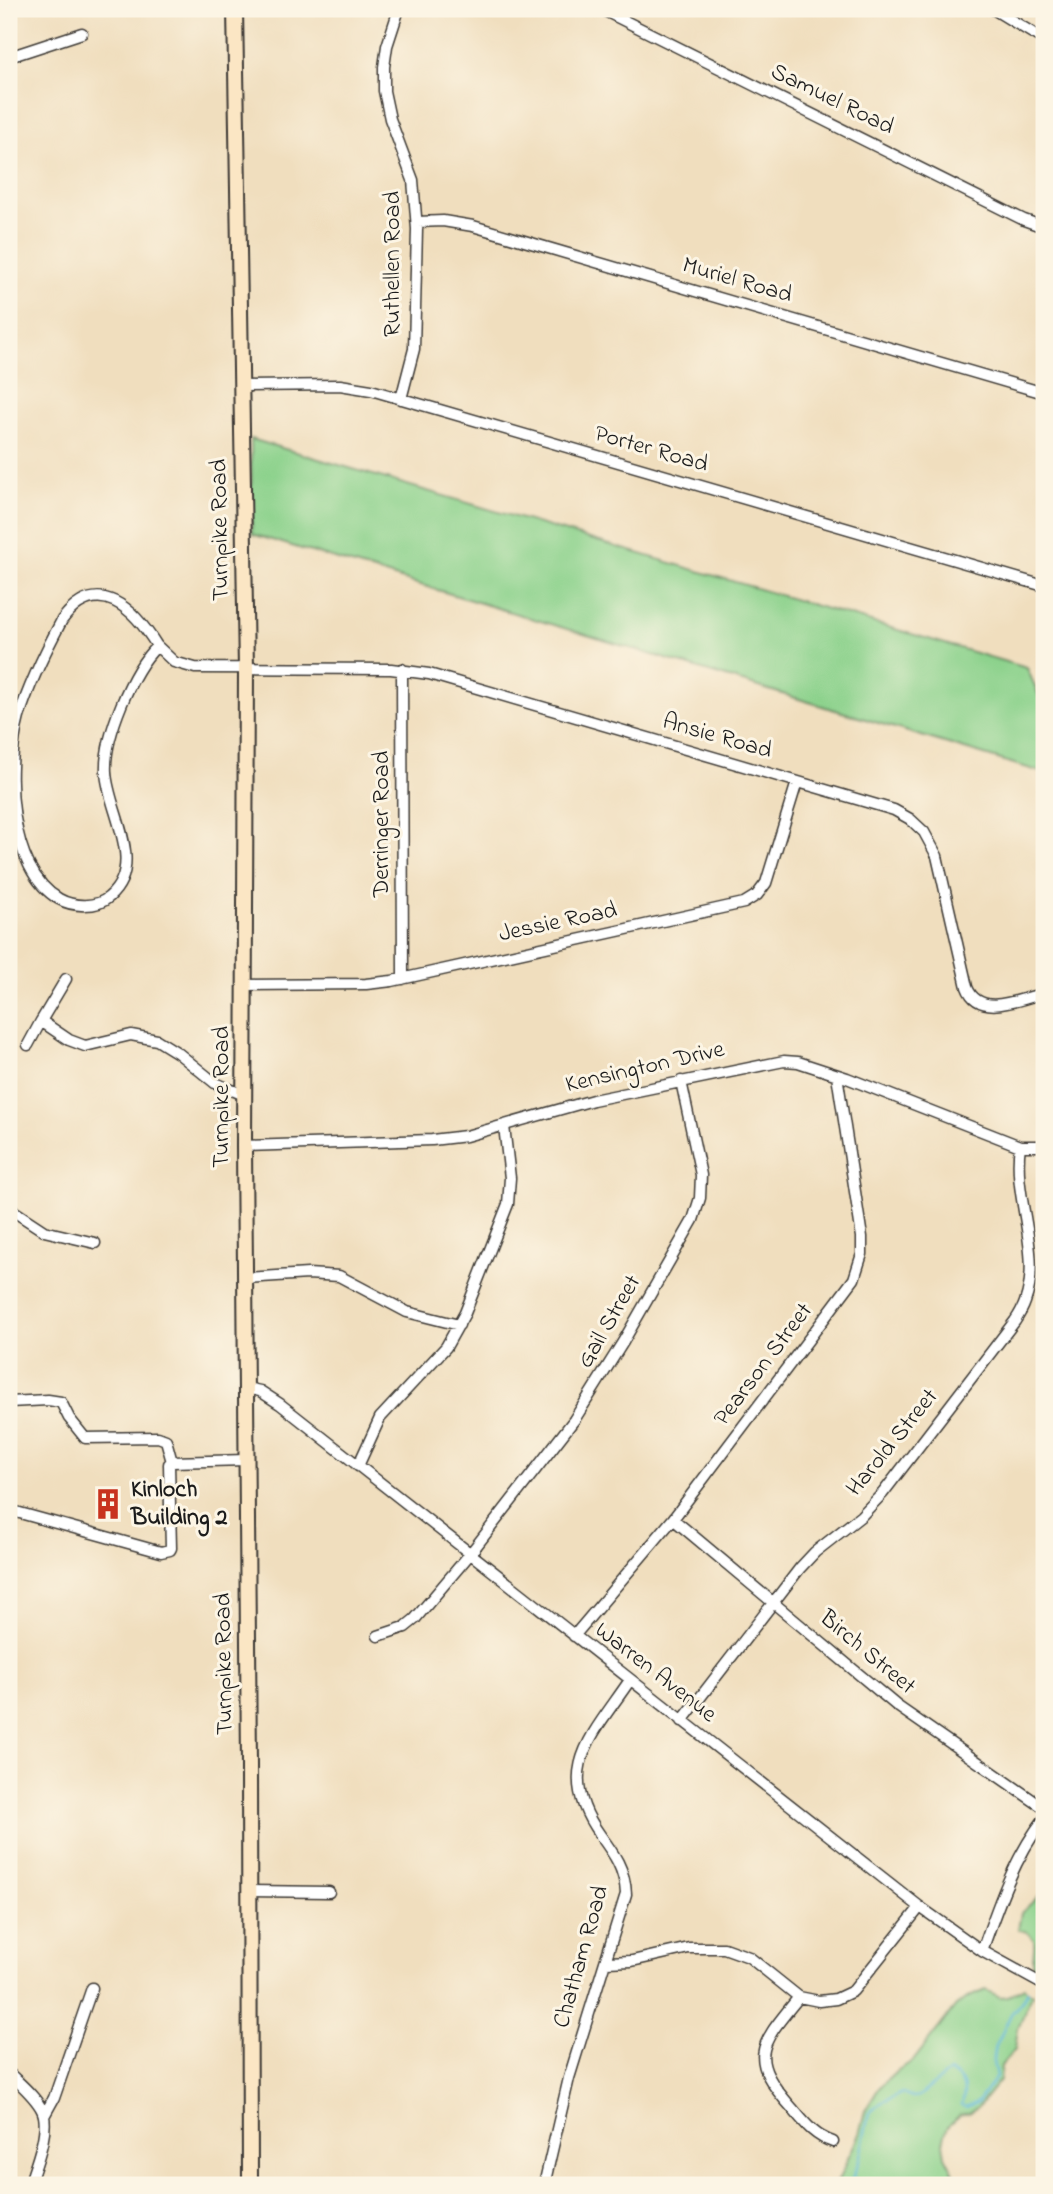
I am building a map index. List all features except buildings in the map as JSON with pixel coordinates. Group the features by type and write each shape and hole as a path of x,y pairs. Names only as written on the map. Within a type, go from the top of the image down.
{"main road":[{"name":"Turnpike Road","path":"235,9 246,669 244,1146 250,2185"}],"street":[{"name":"Ruthellen Road","path":"399,9 387,46 384,91 390,119 413,180 416,222 414,349 401,398"},
{"name":"Samuel Road","path":"601,9 1024,220 1044,227"},
{"path":"993,9 1044,40"},
{"path":"9,57 82,33"},
{"name":"Muriel Road","path":"416,222 443,221 474,226 1044,393"},
{"name":"Porter Road","path":"241,386 352,386 401,398 1044,586"},
{"name":"Ansie Road","path":"157,646 142,662 124,701 110,738 106,760 108,787 125,848 127,863 124,875 115,891 101,903 78,904 64,901 38,880 27,863 18,839 13,756 17,726 24,703 62,620 83,602 105,598 126,607 168,658 183,666 246,669 402,669 429,674 894,810 910,819 924,832 937,856 967,987 975,1000 992,1006 1044,993"},
{"name":"Derringer Road","path":"402,669 403,979"},
{"name":"Jessie Road","path":"245,985 366,984 403,979 750,901 760,893 766,883 796,782"},
{"path":"28,1045 66,979"},
{"path":"41,1021 69,1040 85,1046 131,1035 157,1041 220,1086 244,1095"},
{"name":"Kensington Drive","path":"244,1146 432,1140 466,1136 593,1100 777,1061 798,1062 837,1075 1020,1146 1044,1146"},
{"name":"Pearson Street","path":"574,1636 673,1519 848,1289 859,1268 862,1237 837,1075"},
{"name":"Gail Street","path":"378,1636 410,1623 470,1554 582,1409 693,1220 700,1198 701,1175 681,1081"},
{"path":"358,1466 385,1410 437,1358 460,1325 508,1204 510,1178 505,1126"},
{"name":"Harold Street","path":"682,1721 811,1556 861,1516 892,1483 1015,1321 1025,1303 1031,1276 1018,1172 1020,1146"},
{"path":"9,1208 44,1231 95,1243"},
{"path":"245,1278 319,1274 339,1276 407,1312 460,1325"},
{"name":"Warren Avenue","path":"246,1388 269,1396 920,1907 982,1951 1044,1984"},
{"path":"9,1402 61,1402 69,1418 85,1438 158,1437 166,1440 173,1462"},
{"path":"9,1510 161,1552 170,1550 172,1543 169,1464 246,1460"},
{"name":"Birch Street","path":"673,1519 897,1706 1044,1808"},
{"name":"Chatham Road","path":"544,2185 569,2078 624,1907 626,1883 616,1857 583,1805 578,1769 587,1744 630,1680"},
{"path":"982,1951 1008,1882 1025,1847 1044,1819"},
{"path":"249,1891 329,1892"},
{"path":"606,1962 632,1961 689,1948 723,1948 749,1957 799,1997 812,2001 842,1998 853,1991 920,1907"},
{"path":"29,2185 40,2149 44,2116 54,2098 92,1988"},
{"path":"799,1997 769,2035 764,2052 764,2070 771,2085 816,2135 833,2143"},
{"path":"9,2073 31,2096 44,2116"}],"green space":[{"path":"251,439 1027,668 1040,698 1044,692 1044,773 252,534"},
{"path":"1044,1891 1044,1974 1040,1975 1033,1964 1034,1940 1027,1932 1018,1929 1021,1913"},
{"path":"1024,1987 1032,1994 1018,2028 1015,2049 1001,2066 1000,2080 978,2107 960,2115 948,2126 945,2134 945,2156 960,2185 836,2185 859,2134 865,2111 879,2088 898,2070 913,2061 956,2006 986,1990 1000,1997 1008,1996"}],"waterway":[{"path":"1039,1973 1044,1966"},
{"path":"850,2185 859,2161 869,2113 881,2103 902,2093 919,2096 949,2072 958,2078 963,2086 962,2105 966,2107 978,2102 996,2077 993,2062 996,2046 1011,2014 1028,1990"}],"place":[{"name":"Kinloch Building 2","path":"108,1504"}]}
